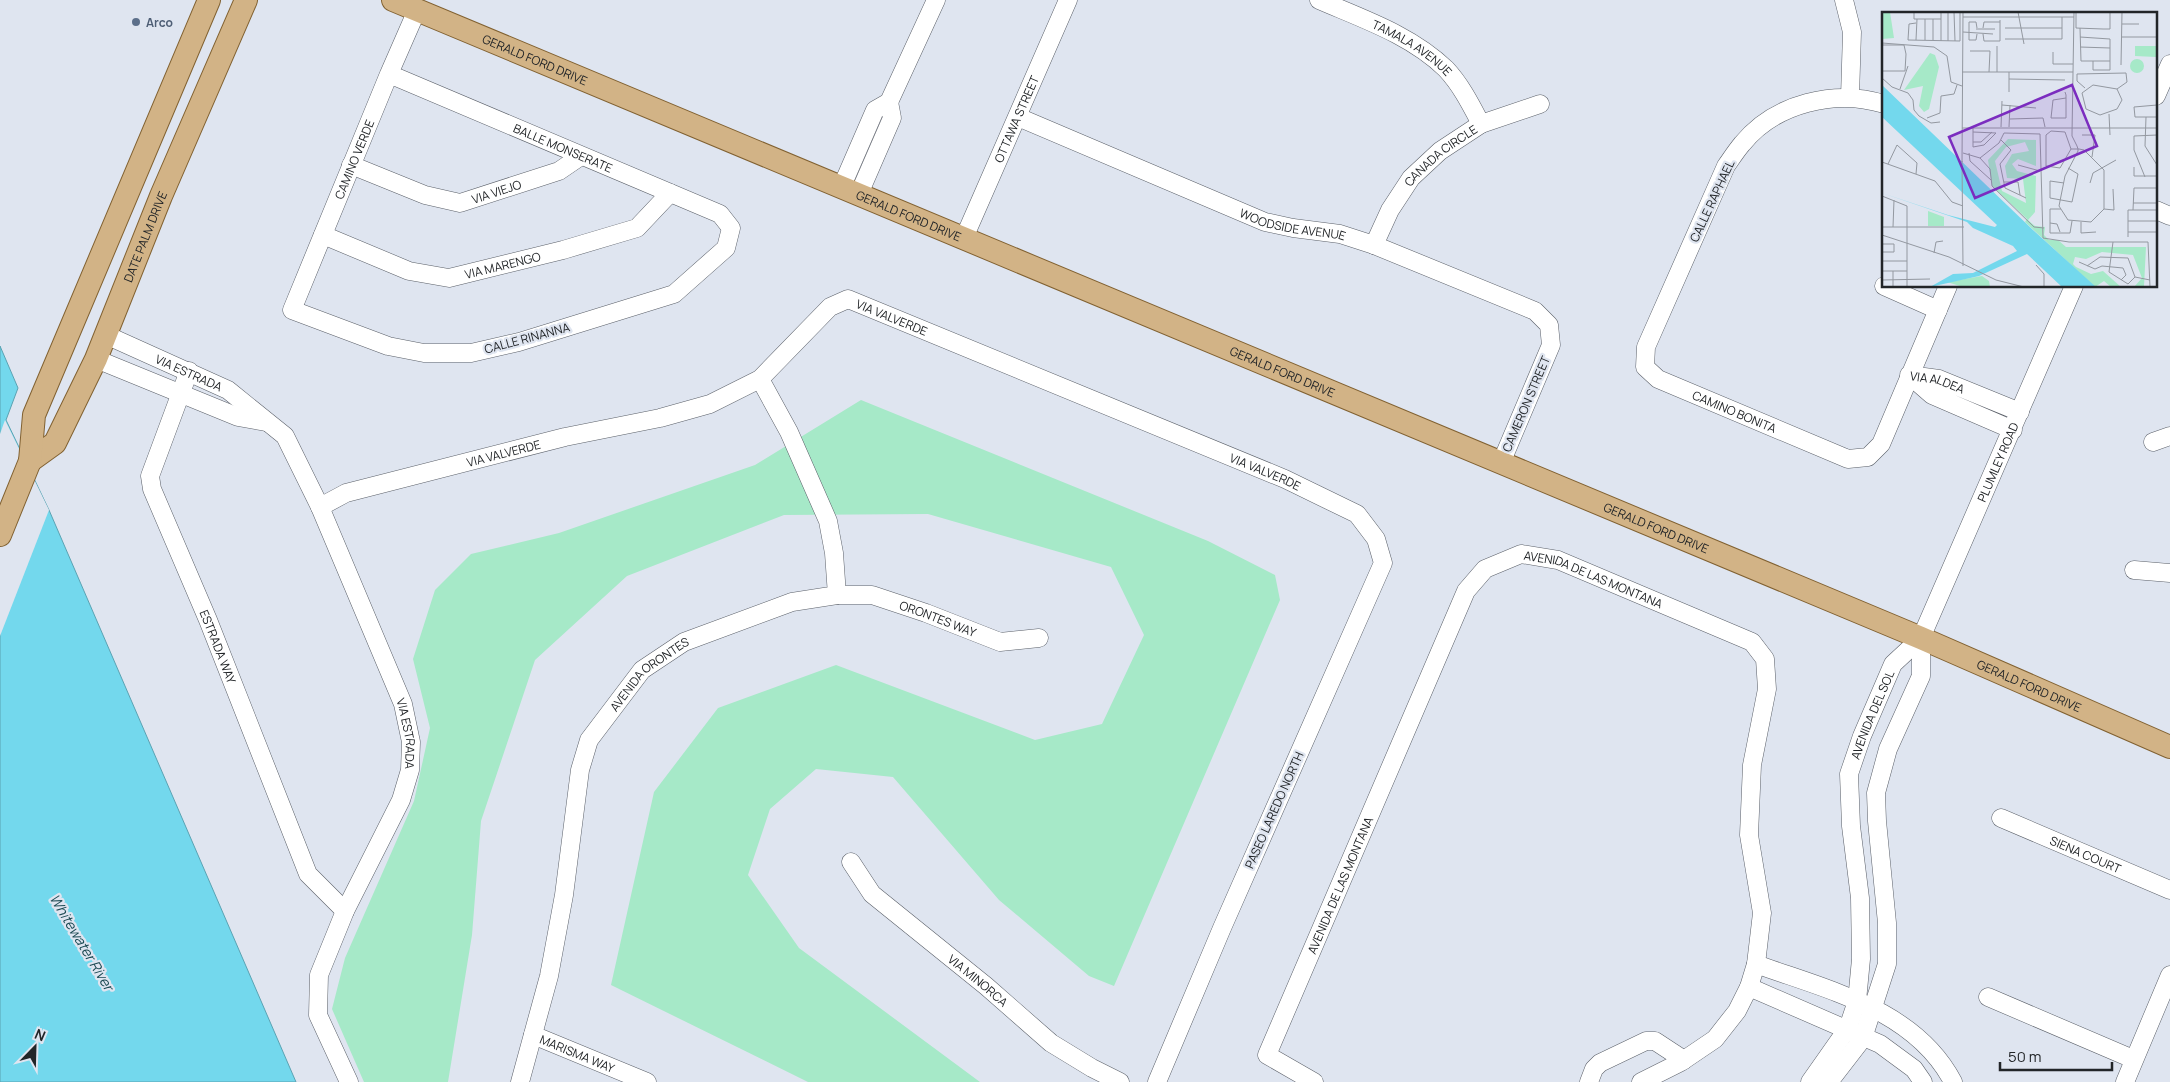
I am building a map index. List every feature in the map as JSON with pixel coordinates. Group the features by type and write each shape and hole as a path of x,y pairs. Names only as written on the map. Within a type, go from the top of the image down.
{"main road":[{"path":"0,535 30,461 34,415 209,0"},
{"name":"DATE PALM DRIVE","path":"30,461 55,443 96,359 161,196 246,0"},
{"name":"GERALD FORD DRIVE","path":"393,0 1921,638 2170,747"},
{"path":"96,359 90,352 89,338 114,275 114,257 109,238"}],"street":[{"path":"850,190 869,123 875,110 889,102 936,0"},
{"name":"OTTAWA STREET","path":"964,238 1068,0"},
{"name":"TAMALA AVENUE","path":"1319,0 1390,30 1420,48 1446,70 1464,92 1481,124"},
{"path":"1844,0 1852,32 1850,97"},
{"name":"CAMINO VERDE","path":"292,310 417,10"},
{"path":"2158,91 2170,64"},
{"name":"BALLE MONSERATE","path":"389,74 720,214 731,228"},
{"name":"CALLE RAPHAEL","path":"1646,347 1726,166 1743,143 1760,126 1786,110 1816,100 1850,97 1882,104"},
{"path":"850,190 887,130 893,116 889,102"},
{"name":"CANADA CIRCLE","path":"1374,244 1390,210 1410,178 1440,151 1481,124 1540,104"},
{"name":"WOODSIDE AVENUE","path":"1018,117 1265,222 1292,228 1340,234 1374,244 1535,311 1549,325 1551,345"},
{"path":"869,123 887,130"},
{"name":"VIA VIEJO","path":"351,165 425,196 460,203 559,171 581,156"},
{"name":"VIA MARENGO","path":"323,235 409,271 449,278 563,250 637,228 670,194"},
{"path":"2158,211 2170,216"},
{"name":"CALLE RINANNA","path":"292,310 388,346 424,353 471,353 519,342 674,294 726,248 731,228"},
{"path":"1889,288 1938,310"},
{"path":"1909,374 1947,288"},
{"name":"PLUMLEY ROAD","path":"1921,638 2073,288"},
{"name":"VIA VALVERDE","path":"320,507 346,493 556,440 660,418 710,404 760,379 830,307 848,299 1285,479 1357,514 1376,539"},
{"name":"VIA ESTRADA","path":"106,335 228,390 285,436 320,507 403,704 411,742 410,770 401,800 344,910 319,975 318,1015 349,1082"},
{"name":"CAMERON STREET","path":"1501,463 1551,345"},
{"name":"CAMINO BONITA","path":"1646,347 1644,367 1658,379 1848,459 1868,457 1881,444 1909,374"},
{"name":"VIA ESTRADA","path":"96,359 180,395 238,417 266,422"},
{"name":"ESTRADA WAY","path":"189,372 150,476 152,489 208,620 308,874 344,910"},
{"name":"VIA ALDEA","path":"1909,374 1939,379 2020,412"},
{"name":"VIA ALDEA","path":"1909,374 1932,395 2013,430"},
{"path":"760,379 789,432 828,521 834,553 837,595"},
{"path":"2153,442 2170,436"},
{"name":"PASEO LAREDO NORTH","path":"1157,1082 1222,928 1383,563 1376,539"},
{"name":"AVENIDA DE LAS MONTANA","path":"1314,1082 1267,1055 1466,591 1485,569 1521,554 1558,560 1752,642 1765,659 1766,689 1752,765 1749,835 1762,913 1756,964 1749,987 1738,1011 1715,1039 1684,1060 1640,1082"},
{"path":"2134,570 2170,574"},
{"name":"ORONTES WAY","path":"837,595 872,595 926,612 1000,642 1038,638"},
{"name":"AVENIDA ORONTES","path":"520,1082 549,976 564,895 580,770 589,740 642,670 684,642 792,602 837,595"},
{"name":"AVENIDA DEL SOL","path":"1829,1082 1863,1038 1865,1004 1861,959 1860,898 1851,826 1849,774 1862,736 1893,664 1921,638"},
{"name":"AVENIDA DEL SOL","path":"1810,1082 1865,1004 1887,964 1887,923 1876,793 1888,749 1921,676 1921,638"},
{"name":"SIENA COURT","path":"2001,818 2170,890"},
{"name":"VIA MINORCA","path":"851,862 872,894 986,986 1051,1043 1092,1068 1120,1082"},
{"path":"1756,964 1865,1004 1912,1032 1945,1066 1953,1082"},
{"path":"2125,1082 2133,1059 2170,975"},
{"path":"1749,987 1893,1052 1914,1068 1923,1082"},
{"path":"1988,997 2133,1059"},
{"name":"MARISMA WAY","path":"533,1035 647,1082"},
{"path":"1589,1082 1594,1069 1600,1063 1646,1040 1655,1041 1684,1060"}],"green space":[{"path":"861,400 1208,541 1275,575 1280,600 1114,986 1089,976 999,900 893,777 816,769 770,809 748,875 799,948 980,1082 808,1082 611,985 654,792 718,708 836,665 1035,740 1102,724 1144,635 1111,567 928,514 784,515 627,576 535,660 481,821 472,935 448,1082 364,1082 332,1009 345,958 414,801 430,728 413,659 435,590 471,554 559,533 755,465"}],"water":[{"name":"Whitewater River","path":"0,346 18,388 6,420 49,510 296,1082 0,1082"}],"pier":[{"path":"5,420 49,510 0,636 0,434"}],"place":[{"name":"Arco","path":"136,22"}]}
